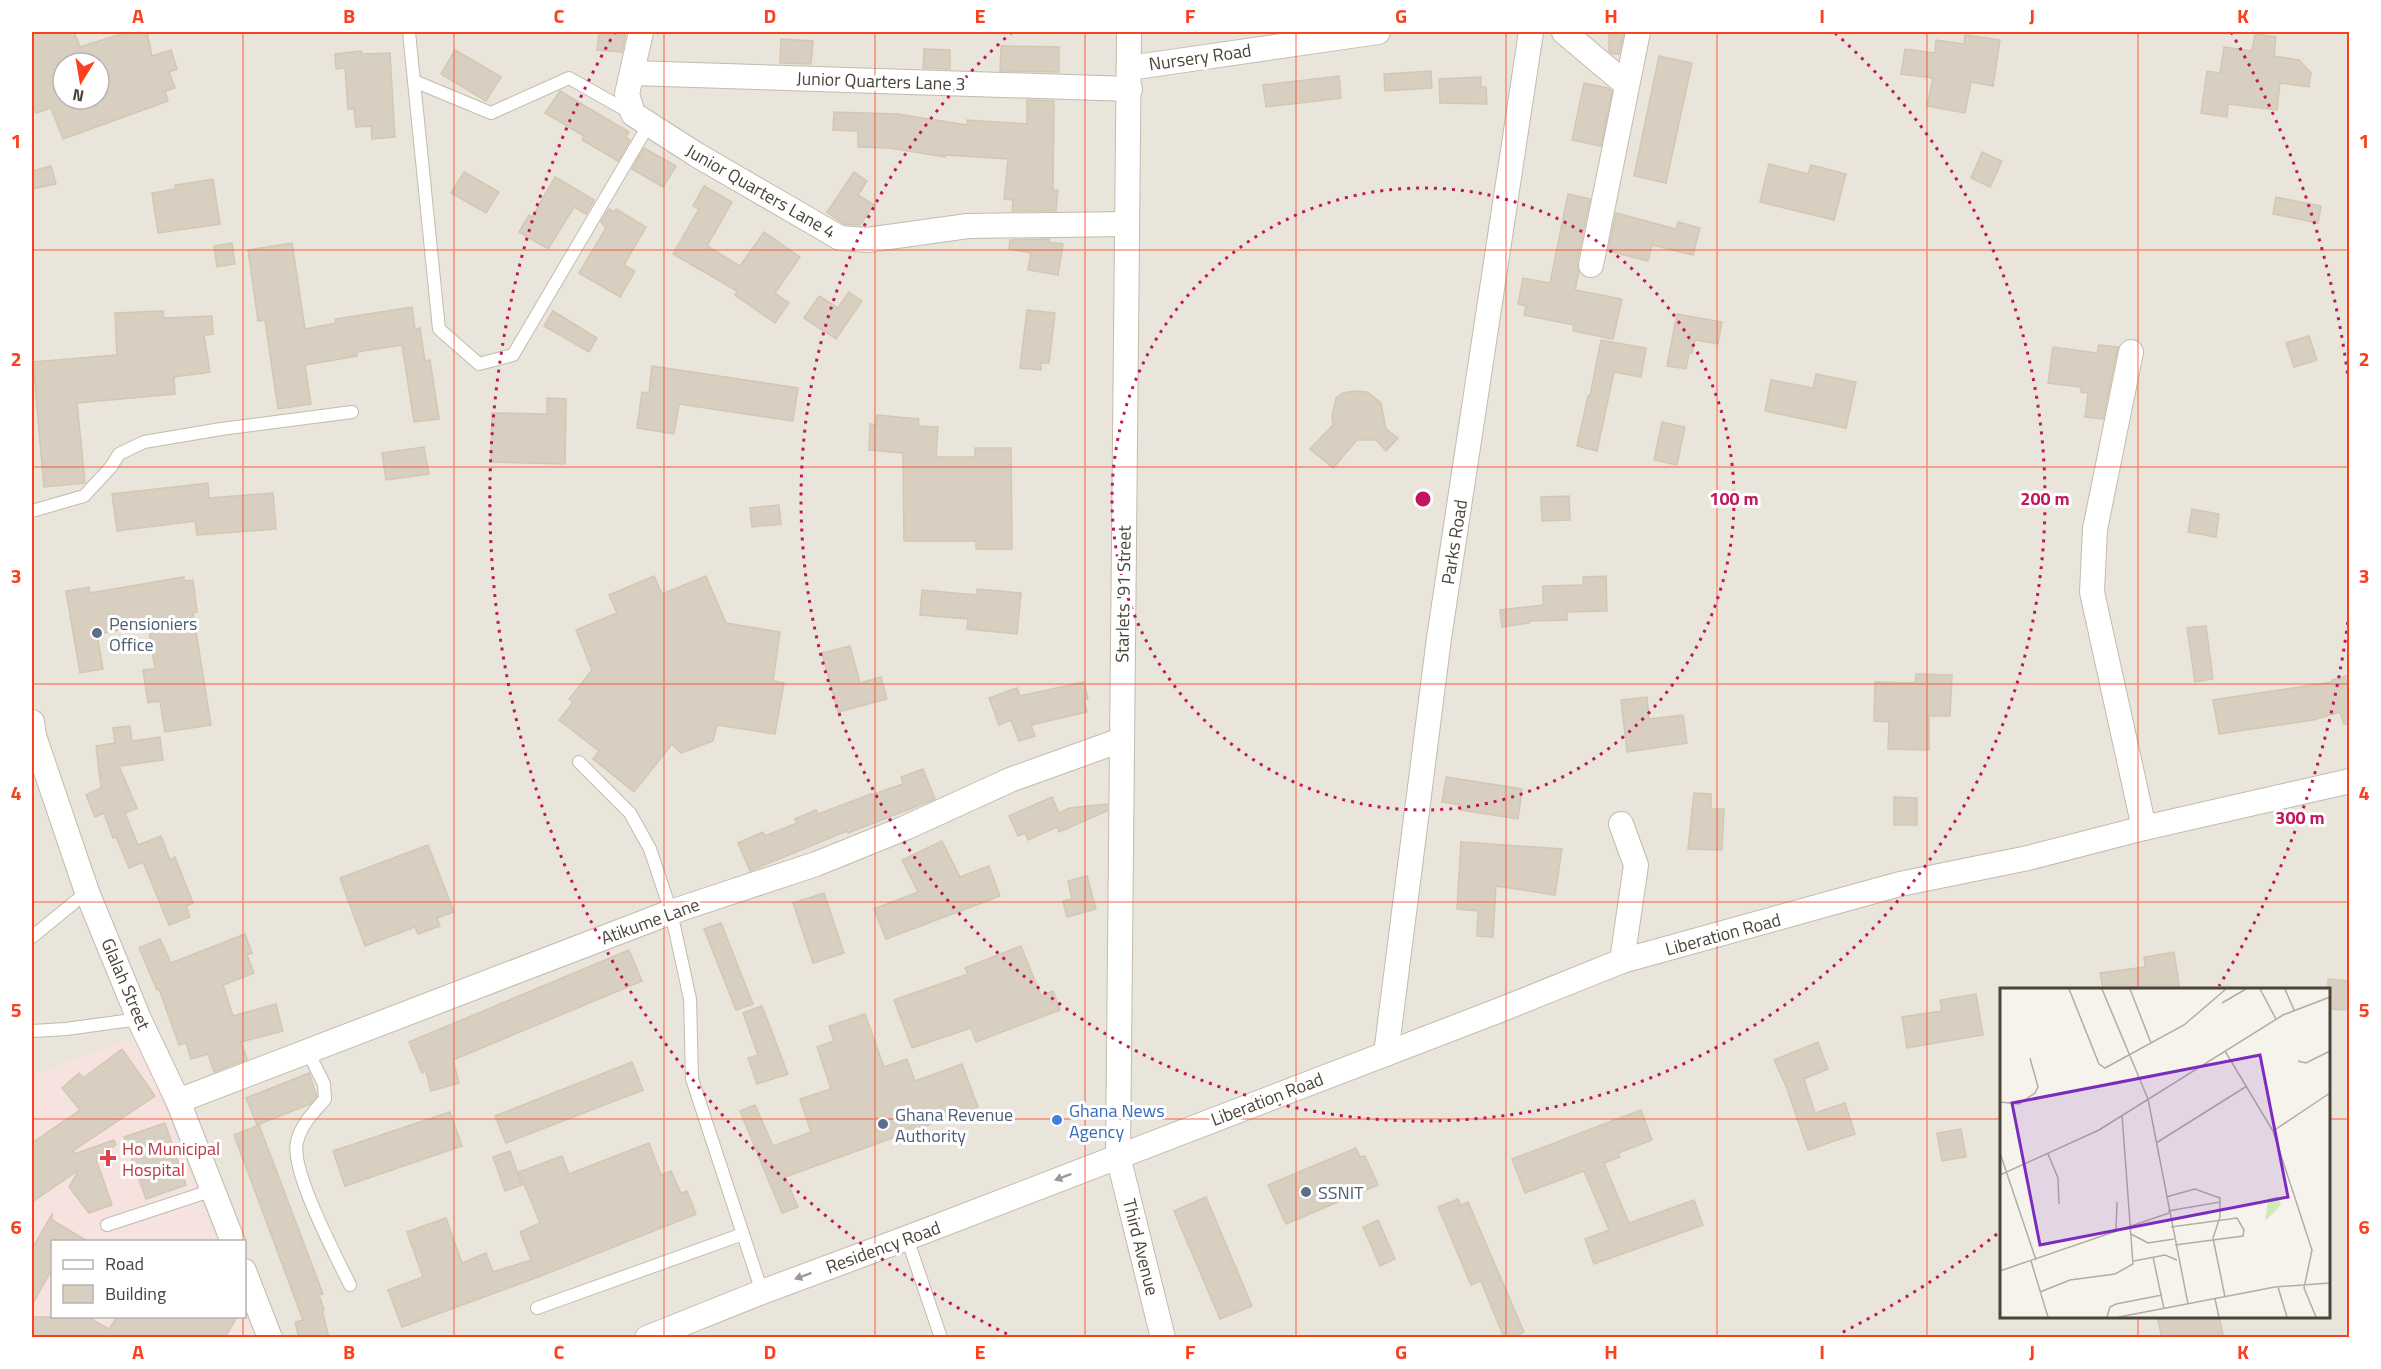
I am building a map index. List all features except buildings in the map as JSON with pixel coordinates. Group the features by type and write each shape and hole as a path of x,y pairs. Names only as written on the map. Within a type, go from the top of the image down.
{"street":[{"path":"641,32 627,94 641,119"},
{"name":"Starlets '91 Street","path":"1118,1156 1129,32"},
{"name":"Nursery Road","path":"1130,78 1378,32"},
{"name":"Parks Road","path":"1386,1054 1439,638 1530,32"},
{"path":"1564,32 1627,85"},
{"path":"1591,266 1638,32"},
{"name":"Junior Quarters Lane 3","path":"633,73 1130,78"},
{"name":"Junior Quarters Lane 4","path":"641,119 734,177 840,238 867,240 968,226 1127,224"},
{"path":"2131,352 2095,529 2092,592 2144,828"},
{"name":"Glalah Street","path":"32,722 34,736 87,892 139,1018 178,1101 232,1240"},
{"name":"Atikume Lane","path":"178,1101 671,912 816,864 905,828 1010,780 1121,740"},
{"name":"Liberation Road","path":"1118,1156 1622,961 1900,884 2028,858 2144,828 2349,781"},
{"path":"1621,824 1636,865 1622,961"},
{"name":"Residency Road","path":"662,1335 762,1292 1118,1156"},
{"name":"Third Avenue","path":"1118,1156 1163,1338"},
{"path":"246,1276 270,1338"}],"lane":[{"path":"409,32 438,329 479,364 513,355 641,119 569,78 491,113 414,81"},
{"path":"32,511 84,496 111,467 119,454 144,442 221,429 352,412"},
{"path":"579,762 630,813 650,849 671,912 690,999 692,1079 762,1292"},
{"path":"32,937 87,892"},
{"path":"32,1031 66,1029 139,1018"},
{"path":"308,1052 324,1084 325,1099 303,1126 296,1144 302,1182 350,1285"},
{"path":"107,1225 213,1190"},
{"path":"537,1308 742,1234"},
{"path":"907,1238 941,1338"}],"shaded area":[{"path":"32,32 2349,32 2349,1337 32,1337"},
{"name":"Ho Municipal Hospital","path":"137,1036 217,1240 51,1240 51,1318 246,1318 246,1314 255,1337 32,1338 32,1075"}],"place":[{"name":"Pensioniers Office","path":"97,633"},
{"name":"Ghana News Agency","path":"1057,1120"},
{"name":"Ghana Revenue Authority","path":"883,1124"},
{"name":"Ho Municipal Hospital","path":"108,1158"},
{"name":"SSNIT","path":"1306,1192"}]}
